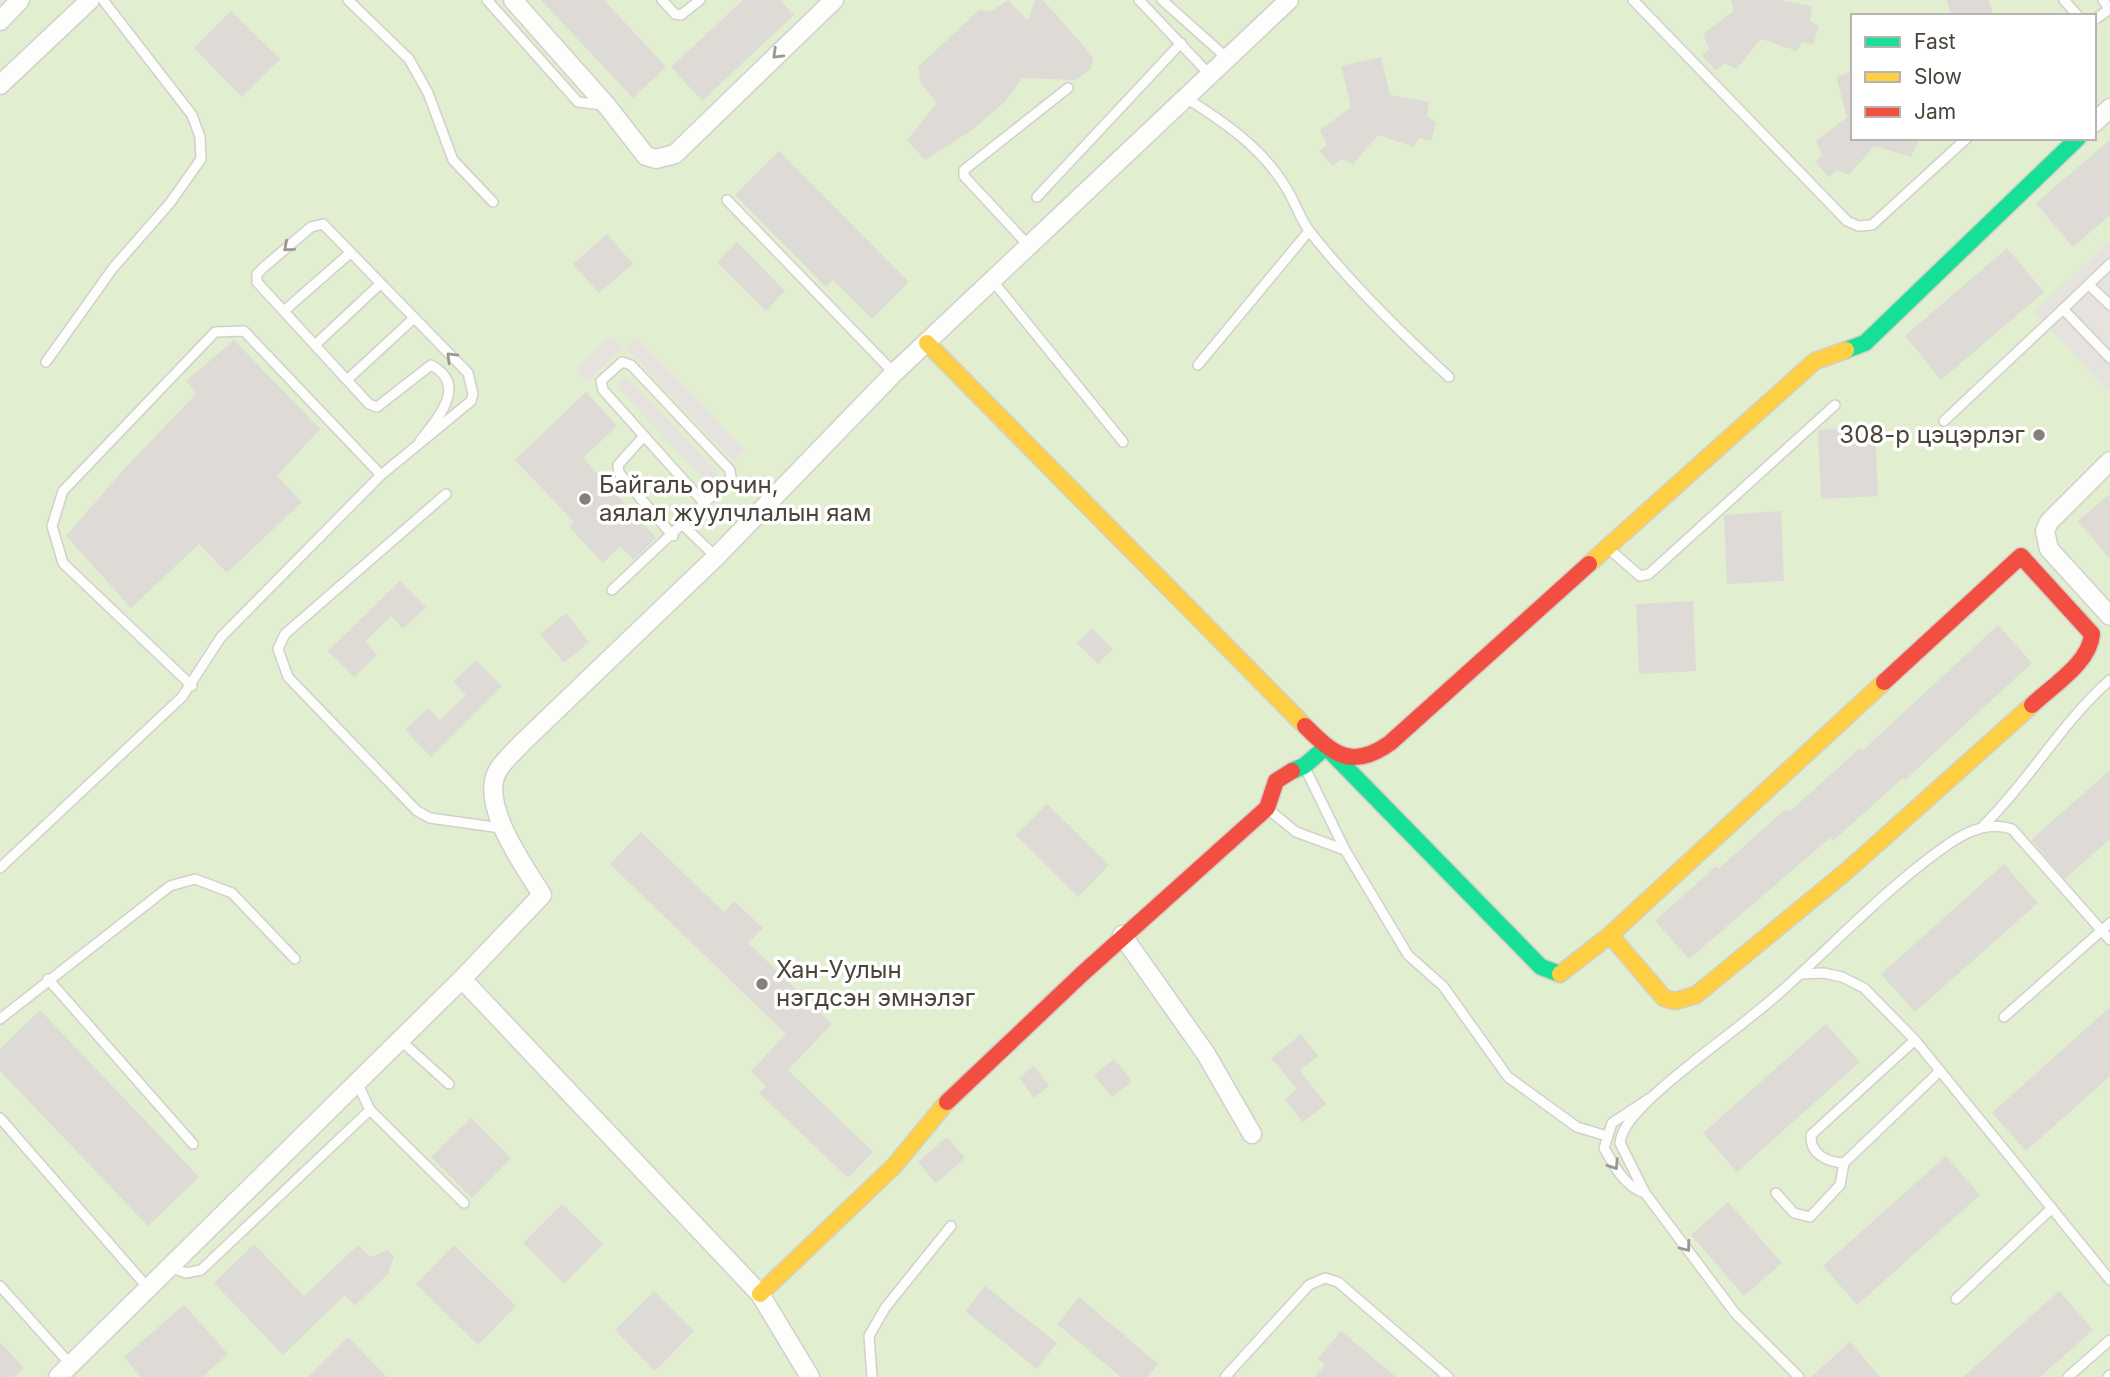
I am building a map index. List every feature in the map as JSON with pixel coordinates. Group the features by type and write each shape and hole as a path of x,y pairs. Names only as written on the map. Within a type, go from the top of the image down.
{"street":[{"path":"0,21 20,0"},
{"path":"0,85 90,0"},
{"path":"513,0 607,106 646,156 665,159 675,153 827,2"},
{"path":"70,1373 148,1288 462,979 542,895 501,828 495,804 496,773 522,743 716,557 894,373 1289,0"},
{"path":"2096,121 2110,108"},
{"path":"1326,747 1344,758 1359,759 1376,754 1815,361 1865,344 2076,140"},
{"path":"927,343 1541,967 1560,974 1610,935 2021,555 2092,634 2091,647 2081,660 1849,869 1696,995 1675,1001 1664,998 1610,935"},
{"path":"2110,461 2049,522 2045,531 2049,549 2110,616"},
{"path":"760,1294 894,1166 909,1144 944,1104 1122,935 1267,808 1276,781 1283,774 1304,766 1326,747"},
{"path":"1122,935 1206,1054 1252,1134"},
{"path":"462,979 760,1294 810,1377"}],"lane":[{"path":"46,362 113,268 170,203 201,159 200,137 192,115 103,0"},
{"path":"348,0 409,59 428,93 453,160 493,202"},
{"path":"487,0 578,102 607,106"},
{"path":"662,0 675,14 681,15 699,0"},
{"path":"1139,0 1210,75"},
{"path":"1162,0 1227,58"},
{"path":"1633,0 1847,221 1858,226 1872,225 1965,140"},
{"path":"2064,0 2076,14"},
{"path":"2104,0 2110,9"},
{"path":"1037,197 1181,43"},
{"path":"1029,246 964,176 964,170 1068,88"},
{"path":"1186,98 1231,126 1261,154 1285,185 1309,232 1395,327 1448,377"},
{"path":"727,200 894,373"},
{"path":"0,868 192,686 205,658 221,637 381,475 471,401 468,373 379,285 323,224 311,226 257,274 257,282 369,404 377,407 431,365 440,369 448,383 447,405 420,441"},
{"path":"1198,365 1309,232"},
{"path":"284,311 350,253"},
{"path":"1944,421 2110,264"},
{"path":"992,281 1123,442"},
{"path":"315,345 379,285"},
{"path":"2089,285 2110,305"},
{"path":"2063,309 2110,358"},
{"path":"347,380 413,319"},
{"path":"192,686 63,563 52,526 63,491 215,332 234,331 244,331 381,475"},
{"path":"612,590 684,526 731,478 730,470 631,365 622,362 601,381 603,390 705,504"},
{"path":"1608,548 1640,576 1649,574 1835,405"},
{"path":"644,436 618,465 619,473 673,536"},
{"path":"446,494 285,634 278,649 288,677 417,811 430,818 501,828"},
{"path":"684,526 716,557"},
{"path":"1983,827 2017,793 2052,742 2110,680"},
{"path":"1304,766 1345,850 1408,955 1443,986 1508,1077 1577,1127 1607,1136"},
{"path":"1267,808 1296,832 1345,850"},
{"path":"1645,1193 1634,1190 1615,1169 1604,1148 1612,1123 1651,1098 1800,974 1901,881 1955,840 1983,827 1997,824 2012,829 2110,940"},
{"path":"0,1019 170,886 195,879 232,893 295,959"},
{"path":"2004,1017 2110,923"},
{"path":"1800,974 1824,973 1842,977 1864,988 1915,1040 2110,1280"},
{"path":"48,979 193,1144"},
{"path":"400,1040 449,1084"},
{"path":"1844,1163 1827,1161 1817,1151 1811,1135 1915,1040"},
{"path":"1776,1193 1794,1213 1810,1217 1840,1185 1844,1163 1940,1070"},
{"path":"357,1082 370,1110 464,1203"},
{"path":"1651,1098 1626,1125 1620,1143 1645,1193 1735,1314 1799,1377"},
{"path":"169,1267 186,1273 201,1270 370,1110"},
{"path":"0,1118 148,1288"},
{"path":"1956,1299 2052,1208"},
{"path":"872,1377 869,1336 885,1308 951,1226"},
{"path":"1225,1377 1308,1284 1325,1278 1338,1282 1448,1377"},
{"path":"0,1286 70,1373"},
{"path":"2068,1377 2110,1340"}],"green space":[{"path":"0,0 2110,0 2110,1377 0,1377"}],"shaded area":[{"path":"2110,240 2110,392 2034,312"},
{"path":"611,336 622,348 587,382 576,370"},
{"path":"637,338 745,450 734,461 626,348"},
{"path":"626,376 719,474 709,484 616,386"}],"building":[{"path":"541,0 604,0 666,67 633,98"},
{"path":"743,0 780,0 794,15 702,101 671,67"},
{"path":"1008,0 1028,20 1035,0 1043,0 1093,57 1091,69 1075,80 1022,78 1006,101 972,130 925,160 907,140 937,103 921,83 918,67 980,9 990,12"},
{"path":"1731,0 1779,0 1812,6 1810,21 1819,26 1813,45 1802,42 1797,51 1761,39 1736,69 1724,63 1716,71 1702,55 1709,49 1703,34 1734,11"},
{"path":"1947,0 1989,0 1992,14 1950,14"},
{"path":"231,11 280,59 242,97 194,48"},
{"path":"1381,57 1390,95 1429,102 1427,117 1436,122 1431,141 1419,138 1414,147 1378,135 1353,164 1341,159 1333,166 1319,151 1327,145 1320,130 1351,107 1341,66"},
{"path":"1851,72 1851,140 1919,140 1911,157 1874,146 1849,175 1837,170 1829,177 1815,162 1822,155 1816,141 1847,117 1836,76"},
{"path":"2110,140 2110,215 2073,247 2036,203"},
{"path":"779,151 909,282 872,319 833,280 826,287 735,195"},
{"path":"607,234 633,264 599,293 573,264"},
{"path":"737,242 785,291 766,311 717,262"},
{"path":"2007,248 2044,292 1941,380 1905,336"},
{"path":"234,340 320,429 277,476 302,502 227,573 199,544 131,608 66,536 125,468 196,394 186,381"},
{"name":"Байгаль орчин, аялал жуулчлалын яам","path":"586,392 617,426 583,458 656,538 634,560 620,546 603,563 569,527 574,522 515,460"},
{"path":"1875,426 1878,496 1821,499 1818,430"},
{"path":"2110,494 2110,559 2078,521"},
{"path":"1781,511 1784,581 1727,584 1724,515"},
{"path":"400,581 426,607 403,629 391,616 365,642 377,655 354,677 328,651"},
{"path":"1693,601 1696,671 1639,674 1636,604"},
{"path":"566,613 589,642 564,663 540,634"},
{"path":"1998,625 2032,663 1905,780 1903,778 1833,841 1830,838 1689,959 1655,921 1716,866 1718,869 1786,809 1789,812 1860,748 1862,751"},
{"path":"1092,628 1113,649 1098,664 1077,643"},
{"path":"476,660 502,686 431,757 405,730 428,708 440,720 466,695 453,682"},
{"path":"2110,770 2110,839 2065,879 2031,840"},
{"path":"1047,804 1109,865 1078,897 1016,835"},
{"name":"Хан-Уулын нэгдсэн эмнэлэг","path":"641,832 724,912 734,901 763,928 748,943 832,1024 788,1070 873,1152 848,1178 759,1093 766,1086 751,1071 786,1034 610,864"},
{"path":"2004,864 2038,903 1915,1012 1881,974"},
{"path":"2110,1007 2110,1076 2026,1151 1992,1113"},
{"path":"40,1010 199,1177 148,1226 0,1071 0,1049"},
{"path":"1826,1024 1860,1062 1737,1172 1703,1133"},
{"path":"1301,1034 1318,1056 1300,1070 1326,1104 1303,1122 1285,1099 1297,1089 1271,1058"},
{"path":"1114,1059 1132,1081 1112,1097 1094,1075"},
{"path":"1034,1066 1049,1086 1034,1098 1019,1078"},
{"path":"471,1118 511,1158 472,1198 431,1157"},
{"path":"947,1137 965,1158 936,1183 918,1162"},
{"path":"1946,1156 1980,1195 1857,1305 1823,1266"},
{"path":"1728,1202 1782,1263 1744,1296 1691,1235"},
{"path":"562,1204 603,1244 564,1284 523,1243"},
{"path":"254,1244 304,1296 358,1245 370,1257 388,1250 394,1257 388,1274 355,1306 345,1295 283,1355 214,1283"},
{"path":"454,1245 516,1306 478,1345 416,1284"},
{"path":"985,1286 1057,1343 1037,1369 965,1311"},
{"path":"654,1291 694,1331 655,1371 615,1330"},
{"path":"2059,1291 2093,1330 2040,1377 1963,1377"},
{"path":"1079,1297 1158,1364 1147,1377 1121,1377 1057,1324"},
{"path":"184,1305 228,1354 202,1377 141,1377 124,1357"},
{"path":"1341,1331 1396,1377 1315,1377 1325,1365 1318,1359"},
{"path":"348,1337 387,1377 308,1377"},
{"path":"0,1342 24,1368 14,1377 0,1377"},
{"path":"1850,1342 1880,1377 1811,1377"}],"traffic: fast":[{"path":"1846,350 1865,343 2076,140"},
{"path":"1292,771 1304,766 1326,747 1541,967 1560,974"}],"traffic: slow":[{"path":"927,343 1305,726"},
{"path":"1589,564 1815,361 1846,350"},
{"path":"1560,974 1610,935 1884,682"},
{"path":"1610,935 1664,998 1675,1001 1696,995 1849,869 2032,705"},
{"path":"760,1294 894,1166 947,1102"}],"traffic: jam":[{"path":"1884,682 2021,556 2092,634 2085,655 2032,705"},
{"path":"1305,726 1325,745 1344,755 1365,756 1377,751 1390,743 1589,564"},
{"path":"947,1102 1082,974 1267,808 1276,781 1292,771"}],"place":[{"name":"308-р цэцэрлэг","path":"2039,435"},
{"name":"Байгаль орчин, аялал жуулчлалын яам","path":"585,499"},
{"name":"Хан-Уулын нэгдсэн эмнэлэг","path":"762,984"}]}
